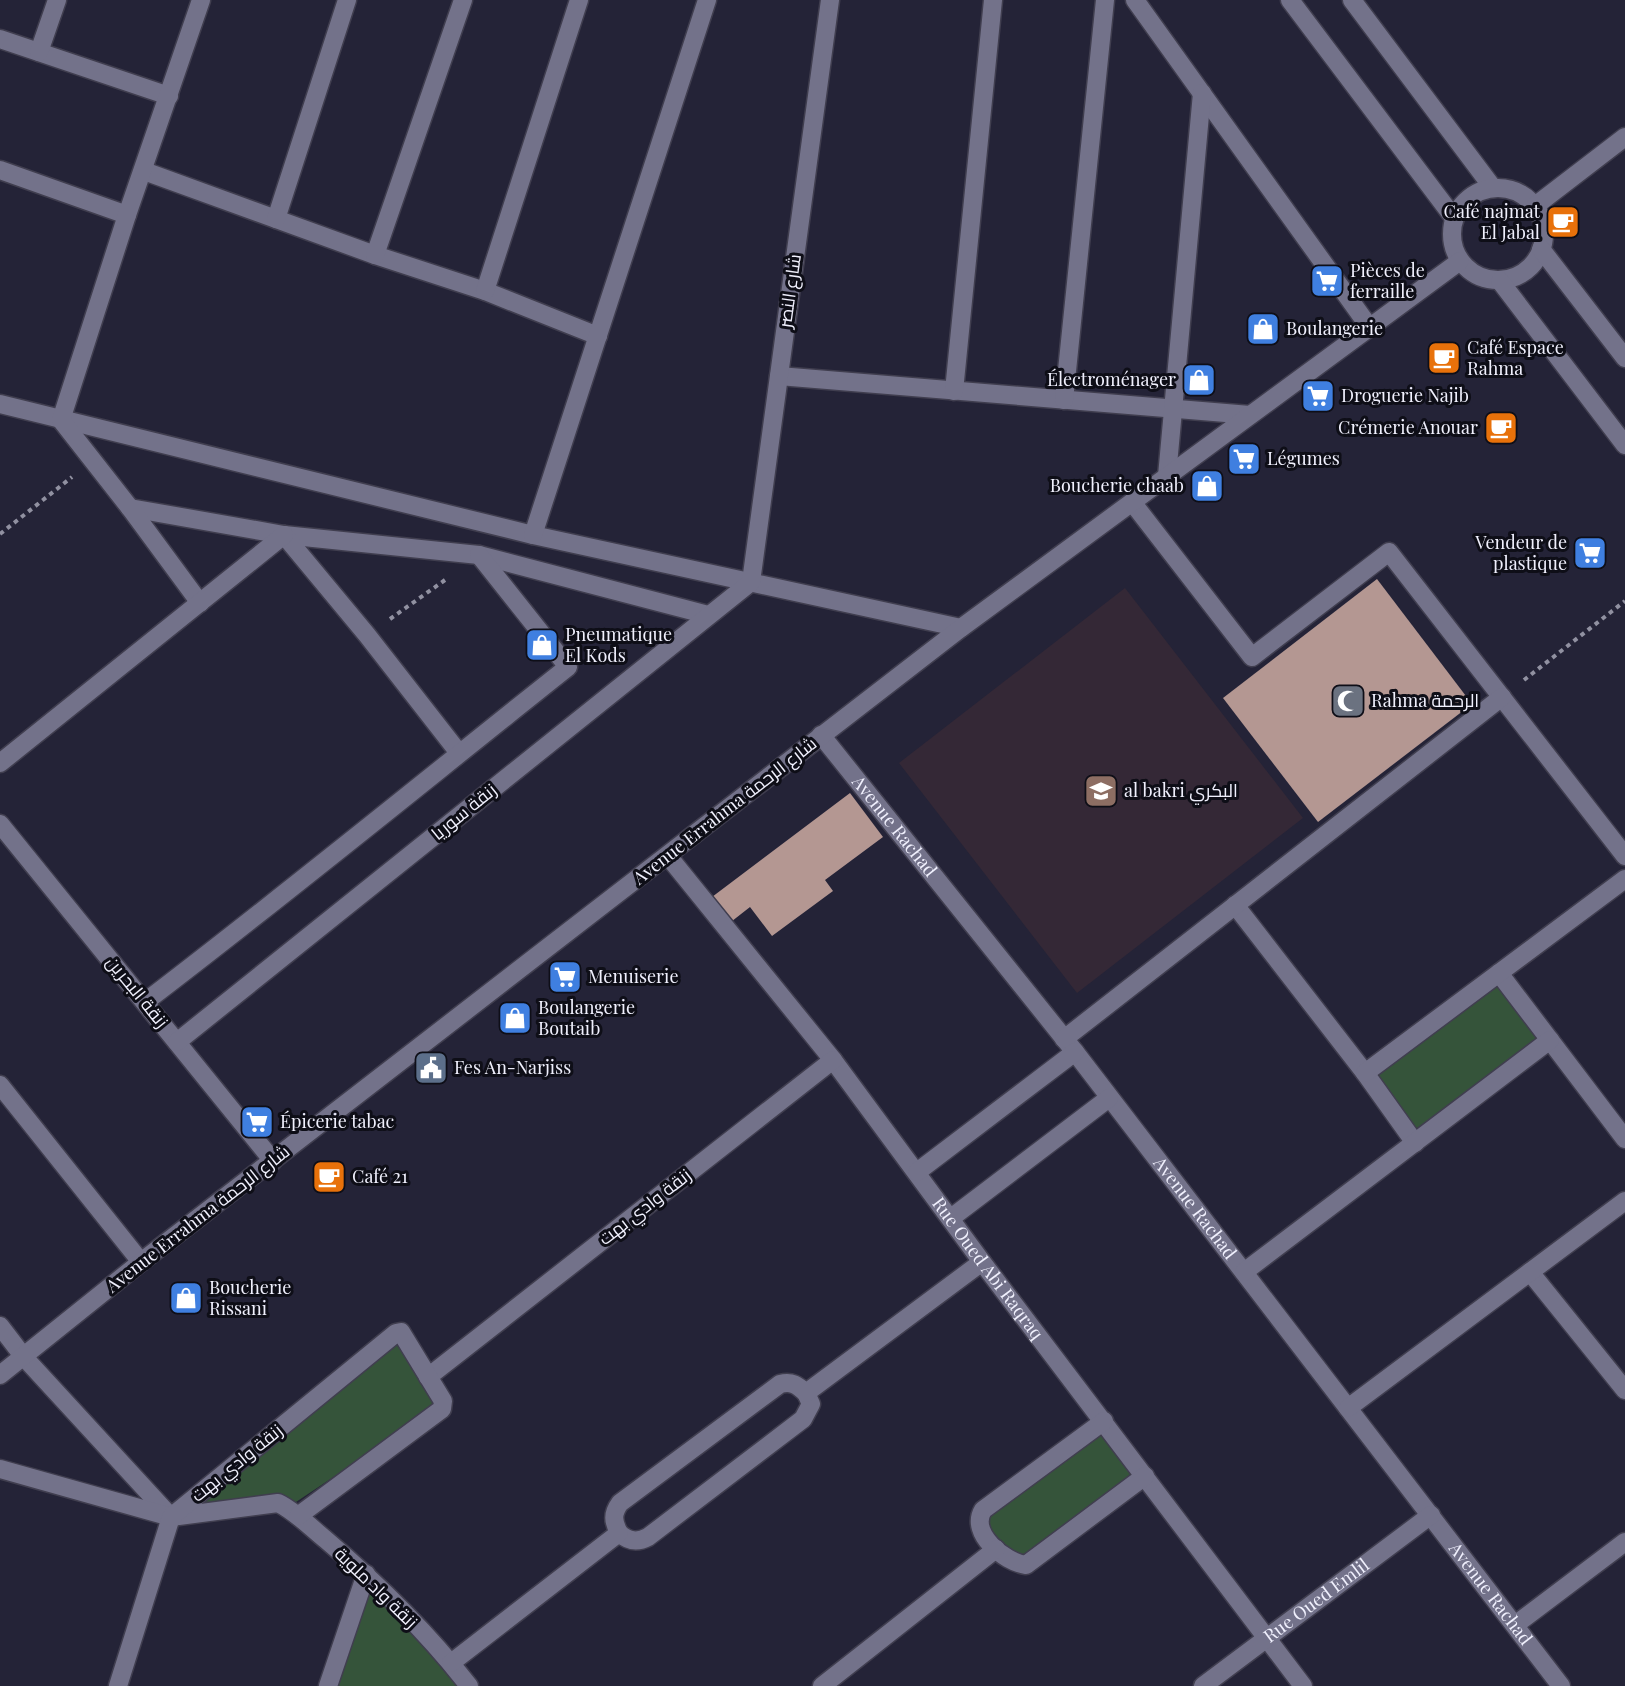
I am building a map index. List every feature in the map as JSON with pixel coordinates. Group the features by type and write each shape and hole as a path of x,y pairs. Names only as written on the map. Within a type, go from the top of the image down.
{"street":[{"path":"39,52 57,0"},
{"path":"61,420 127,215 201,0"},
{"path":"276,219 347,0"},
{"path":"375,255 463,0"},
{"path":"485,291 579,0"},
{"path":"533,535 707,0"},
{"name":"شارع النصر","path":"751,582 830,0"},
{"path":"954,391 993,0"},
{"path":"1064,400 1106,0"},
{"path":"1135,0 1370,328"},
{"path":"1290,0 1454,218"},
{"path":"1352,0 1493,188"},
{"path":"0,39 169,96"},
{"path":"1167,476 1202,93"},
{"path":"1535,206 1625,137"},
{"path":"0,170 127,215"},
{"path":"144,171 375,255 485,291 598,336"},
{"path":"1493,188 1514,190 1522,194 1535,206 1543,222 1538,258 1517,276 1500,280 1482,278 1460,261 1451,236 1454,218 1463,202 1478,191 1493,188"},
{"path":"1541,249 1625,358"},
{"name":"Avenue Errahma شارع الرحمة","path":"0,1375 141,1262 961,628 1460,261"},
{"path":"1500,280 1625,445"},
{"path":"779,376 1250,415"},
{"path":"0,404 533,535 961,628"},
{"path":"61,420 200,603"},
{"path":"1132,502 1252,657 1389,552 1625,856"},
{"path":"130,508 284,536 479,555 708,615"},
{"path":"0,763 284,536"},
{"path":"284,536 368,635 459,753"},
{"path":"145,1002 249,923 567,667 479,555"},
{"name":"زنقة سوريا","path":"177,1042 751,582"},
{"path":"917,1172 1235,905 1502,697"},
{"name":"Avenue Rachad","path":"821,735 1069,1045 1562,1686"},
{"name":"زنقة البحرين","path":"0,824 273,1161"},
{"name":"Rue Oued Abi Raqraq","path":"668,856 833,1060 982,1262 1303,1686"},
{"path":"1365,1073 1625,879"},
{"path":"1235,905 1365,1073 1415,1143"},
{"path":"1499,973 1625,1138"},
{"path":"1244,1272 1550,1040"},
{"name":"زنقة وادي بهت","path":"428,1377 833,1060"},
{"path":"0,1085 141,1262"},
{"path":"951,1218 1109,1098"},
{"path":"1348,1408 1625,1201"},
{"path":"806,1394 982,1262"},
{"path":"1530,1272 1625,1390"},
{"path":"0,1326 23,1356 171,1516"},
{"name":"زنقة وادي بهت","path":"171,1516 400,1332 443,1401 442,1409 298,1516"},
{"path":"788,1382 795,1384 806,1394 811,1404 803,1419 648,1537 642,1541 634,1541 626,1539 619,1533 614,1524 614,1515 620,1503 629,1496 780,1384 788,1382"},
{"path":"1104,1421 983,1510 979,1517 979,1525 983,1534 1008,1560 1026,1565 1145,1476"},
{"path":"0,1470 171,1516"},
{"name":"زنقة واد ملوية","path":"171,1516 273,1503 282,1505 366,1574 451,1663 469,1686"},
{"name":"Rue Oued Emlil","path":"1203,1686 1431,1515"},
{"path":"118,1686 171,1516"},
{"path":"451,1663 619,1533"},
{"path":"1515,1625 1625,1542"},
{"path":"822,1686 996,1549"},
{"path":"328,1686 366,1574"}],"path":[{"path":"0,534 93,461"},
{"path":"368,635 479,555"},
{"path":"1502,697 1625,601"}],"shaded area":[{"name":"al bakri البكري","path":"1125,588 1303,818 1077,993 899,763"}],"green space":[{"path":"1499,973 1550,1040 1415,1143 1365,1073"},
{"path":"402,1336 437,1408 290,1506 171,1517"},
{"path":"1104,1421 1145,1476 1026,1565 979,1525"},
{"path":"366,1574 460,1686 337,1686"}],"building":[{"name":"Rahma الرحمة","path":"1377,579 1472,704 1318,822 1223,698"},
{"path":"850,793 883,837 825,880 833,891 772,936 750,907 727,925 708,900"}],"place":[{"name":"Café najmat El Jabal","path":"1563,222"},
{"name":"Pièces de ferraille","path":"1327,281"},
{"name":"Boulangerie","path":"1263,329"},
{"name":"Café Espace Rahma","path":"1444,358"},
{"name":"Électroménager","path":"1199,380"},
{"name":"Droguerie Najib","path":"1318,396"},
{"name":"Crémerie Anouar","path":"1501,428"},
{"name":"Légumes","path":"1244,459"},
{"name":"Boucherie chaab","path":"1207,486"},
{"name":"Vendeur de plastique","path":"1590,553"},
{"name":"Pneumatique El Kods","path":"542,645"},
{"name":"Rahma الرحمة","path":"1348,701"},
{"name":"al bakri البكري","path":"1101,791"},
{"name":"Menuiserie","path":"565,977"},
{"name":"Boulangerie Boutaib","path":"515,1018"},
{"name":"Fes An-Narjiss","path":"431,1068"},
{"name":"Épicerie tabac","path":"257,1122"},
{"name":"Café 21","path":"329,1177"},
{"name":"Boucherie Rissani","path":"186,1298"}]}
